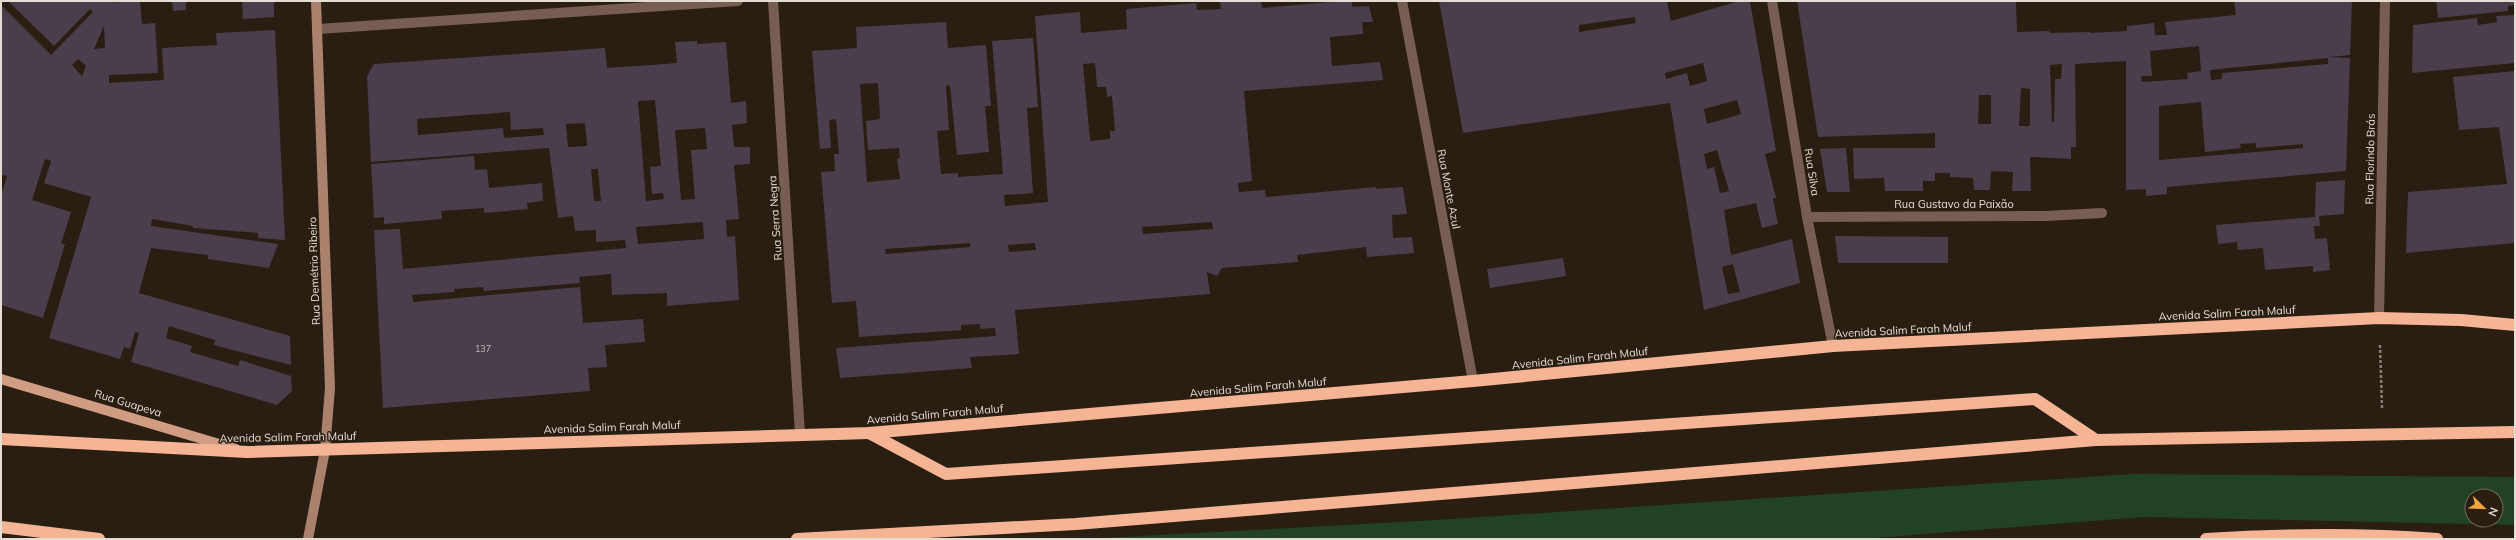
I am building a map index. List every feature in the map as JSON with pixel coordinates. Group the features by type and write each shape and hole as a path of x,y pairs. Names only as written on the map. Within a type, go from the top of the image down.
{"highway":[{"name":"Avenida Salim Farah Maluf","path":"1,439 247,452 869,433 1473,381 1833,346 2379,318 2461,320 2515,325"},
{"path":"869,433 946,474 2035,399 2096,440"},
{"path":"797,539 1076,524 2096,440 2515,432"},
{"path":"1,527 99,539"},
{"path":"2206,539 2296,534 2364,534 2437,539"}],"main road":[{"name":"Rua Demétrio Ribeiro","path":"308,539 325,450 330,388 316,1"},
{"name":"Rua Guapeva","path":"1,379 247,452"}],"street":[{"path":"318,29 738,1"},
{"name":"Rua Serra Negra","path":"773,1 800,434"},
{"name":"Rua Monte Azul","path":"1402,1 1473,381"},
{"name":"Rua Silva","path":"1772,1 1807,217 1833,346"},
{"name":"Rua Florindo Brás","path":"2379,318 2385,1"},
{"name":"Rua Gustavo da Paixão","path":"1807,217 2046,216 2102,213"}],"path":[{"path":"2379,318 2383,434"}],"green space":[{"path":"2133,474 2515,477 2515,525 2504,525 2504,488 2464,488 2464,524 2143,517 1862,539 1085,539 1420,521"}],"building":[{"path":"8,1 111,1 114,3 115,1 140,1 142,24 155,23 158,73 109,75 109,83 164,80 162,48 217,45 216,33 275,30 285,240 258,238 258,233 193,228 193,226 152,219 151,226 278,244 269,268 208,259 208,255 151,248 139,293 290,336 291,365 214,345 215,340 169,326 166,338 192,346 190,352 238,366 240,360 291,376 292,391 277,405 131,362 139,333 135,332 130,349 124,347 120,359 49,338 91,197 44,183 51,161 45,159 32,200 71,212 61,244 65,244 43,318 1,305 1,195 7,176 1,175 1,5 51,55 93,12 90,9 54,46","holes":["104,26 105,48 94,49","78,59 86,66 82,76 72,65"]},
{"path":"172,1 186,1 186,10 173,11"},
{"path":"242,1 274,1 274,17 243,19"},
{"path":"1261,1 1262,8 1343,1 1352,1 1352,7 1369,6 1373,22 1362,22 1363,34 1330,37 1332,66 1380,62 1383,80 1244,91 1252,181 1238,183 1239,192 1265,190 1266,197 1376,187 1376,189 1403,187 1407,214 1392,215 1393,238 1412,237 1414,253 1367,257 1366,247 1297,255 1298,262 1222,268 1217,276 1207,272 1210,294 1015,310 1019,354 970,357 972,368 840,378 836,348 996,336 995,328 980,329 980,324 961,325 961,330 859,337 856,301 832,303 821,172 835,171 834,154 839,154 836,119 829,120 831,148 820,149 812,51 857,48 856,27 946,22 948,48 986,45 991,106 985,106 989,152 957,155 950,85 946,86 949,130 937,131 941,174 958,173 958,177 1003,174 992,41 1033,38 1038,107 1027,108 1033,193 1004,195 1005,206 1048,202 1035,16 1080,12 1081,33 1127,29 1126,9 1196,3 1197,10 1221,9 1220,2","holes":["1095,63 1097,87 1106,87 1107,97 1112,96 1115,131 1110,131 1110,139 1090,141 1083,64","878,83 880,119 866,121 868,150 899,148 900,158 897,159 900,179 867,182 860,84","1212,222 1213,229 1143,234 1142,227","970,243 970,247 886,254 885,249","1035,243 1036,250 1009,252 1008,245"]},
{"path":"1439,1 1667,1 1671,21 1739,1 1750,1 1776,151 1765,154 1776,198 1773,199 1778,224 1762,228 1756,203 1724,210 1731,255 1792,239 1800,283 1704,310 1670,103 1463,133","holes":["1635,17 1636,23 1579,32 1579,25","1703,63 1707,81 1690,86 1687,73 1666,79 1665,73","1737,100 1741,114 1707,124 1704,109","1717,150 1729,191 1720,193 1714,167 1707,169 1704,154","1733,264 1740,292 1728,294 1722,267"]},
{"path":"1797,1 2016,1 2017,32 2049,31 2050,33 2090,33 2127,31 2127,26 2154,23 2155,35 2167,35 2165,22 2236,15 2234,1 2352,1 2350,55 2329,57 2350,58 2346,171 2167,187 2167,194 2146,196 2146,189 2126,190 2126,61 2075,64 2076,147 2071,147 2071,159 2030,157 2031,191 2012,191 2013,172 1991,171 1990,190 1974,190 1973,178 1950,177 1950,173 1935,173 1935,181 1923,181 1923,191 1885,191 1884,178 1854,179 1853,148 1935,148 1935,133 1818,137","holes":["2199,46 2201,71 2187,73 2188,79 2142,82 2141,76 2152,76 2150,51","2328,58 2328,64 2222,73 2222,79 2211,80 2210,70","2062,64 2061,79 2055,79 2054,122 2052,122 2050,65","2021,88 2030,89 2030,126 2019,126","1979,95 1991,95 1991,124 1978,124","2201,102 2205,152 2241,148 2240,144 2256,143 2256,148 2303,144 2303,148 2159,160 2159,106"]},
{"path":"2436,1 2515,1 2515,5 2508,6 2508,11 2438,18"},
{"path":"2515,15 2515,63 2412,73 2413,25 2477,18 2478,25 2497,22 2496,16"},
{"path":"697,41 697,44 726,42 731,103 746,101 747,123 732,125 734,147 750,147 750,164 734,165 739,219 726,220 727,237 735,236 739,300 667,306 667,293 612,295 611,274 579,277 580,283 484,291 483,287 454,289 455,292 412,295 413,302 580,287 583,323 643,319 645,342 605,345 607,367 588,368 590,391 383,408 374,230 400,229 403,269 626,248 625,240 596,242 596,230 575,231 573,216 558,218 549,148 371,162 367,76 374,64 605,48 607,68 652,65 677,63 675,42","holes":["655,100 661,166 650,167 652,194 663,193 664,199 646,201 638,101","510,112 511,130 543,128 544,135 504,138 503,128 418,135 417,119","585,123 587,146 568,147 566,124","705,128 707,149 691,150 695,199 681,200 675,130","591,169 598,169 601,201 594,201","703,222 704,239 638,244 636,227"]},
{"path":"2515,71 2515,243 2406,253 2408,192 2507,184 2499,127 2459,130 2453,77"},
{"path":"1846,148 1850,192 1827,192 1820,149"},
{"path":"474,156 475,170 487,169 489,188 542,183 543,201 527,203 528,209 484,213 484,208 441,211 442,219 384,224 384,217 374,218 371,164"},
{"path":"2345,180 2344,214 2319,216 2320,226 2314,226 2315,239 2327,238 2330,270 2313,272 2313,266 2265,270 2263,248 2238,250 2237,242 2218,244 2216,225 2315,217 2316,182"},
{"path":"1835,236 1948,237 1948,263 1838,263"},
{"path":"1563,258 1566,276 1490,288 1487,269"}]}
